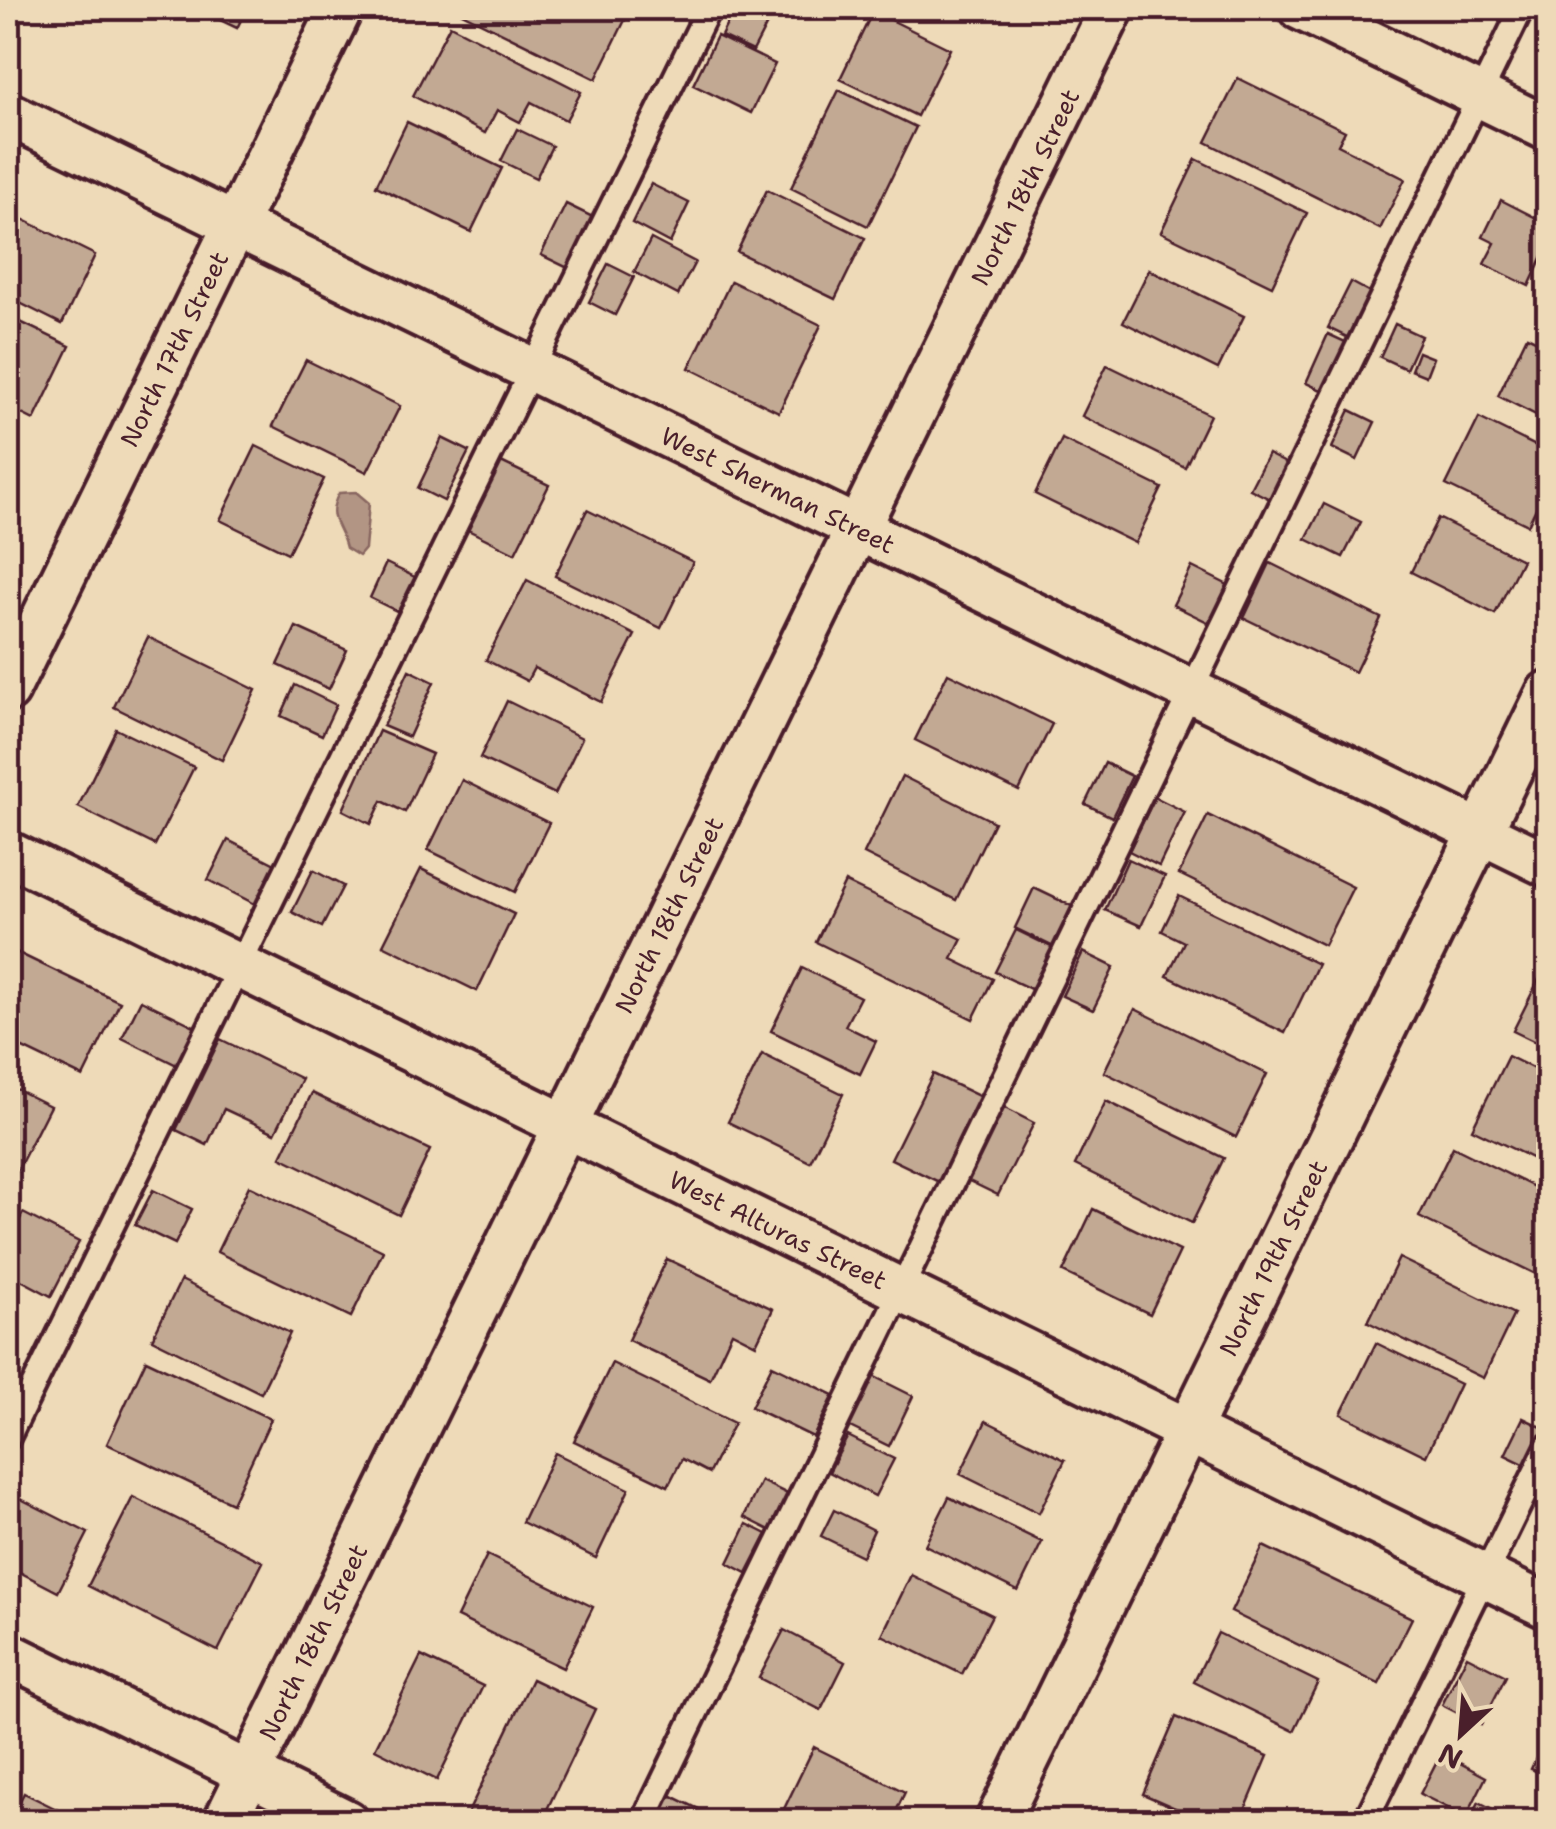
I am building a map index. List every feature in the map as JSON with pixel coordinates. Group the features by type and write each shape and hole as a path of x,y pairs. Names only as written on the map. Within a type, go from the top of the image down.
{"street":[{"name":"North 17th Street","path":"8,690 341,8"},
{"name":"North 18th Street","path":"224,1822 1112,8"},
{"path":"1300,8 1548,129"},
{"name":"West Sherman Street","path":"8,114 1548,865"},
{"name":"North 19th Street","path":"997,1822 1548,693"},
{"name":"West Alturas Street","path":"8,853 1548,1607"},
{"path":"8,1654 347,1822"}],"lane":[{"path":"8,1438 710,8"},
{"path":"643,1822 1522,8"},
{"path":"1365,1822 1548,1446"}],"shaded area":[{"path":"356,492 369,503 365,549 359,556 346,548 333,515 339,493"}],"building":[{"path":"195,8 247,8 237,28"},
{"path":"465,8 614,8 628,14 596,79 462,13"},
{"path":"735,8 753,8 771,16 753,51 721,36"},
{"path":"873,11 950,49 917,116 840,79"},
{"path":"450,25 581,92 566,120 531,102 520,122 497,110 485,133 413,96"},
{"path":"717,36 775,64 751,113 693,85"},
{"path":"1238,78 1345,131 1338,145 1405,179 1380,229 1206,142"},
{"path":"839,90 916,127 868,226 791,188"},
{"path":"407,122 502,168 471,232 376,186"},
{"path":"517,129 552,146 536,178 501,161"},
{"path":"1196,159 1307,213 1272,286 1161,232"},
{"path":"651,184 689,203 670,243 632,223"},
{"path":"767,190 865,238 835,299 737,252"},
{"path":"1501,200 1548,224 1548,245 1529,286 1484,264 1495,243 1483,237"},
{"path":"566,204 597,219 572,270 541,255"},
{"path":"8,212 95,255 62,324 8,297"},
{"path":"651,239 695,262 678,295 634,272"},
{"path":"608,264 634,277 615,315 589,302"},
{"path":"1149,270 1244,316 1218,369 1123,322"},
{"path":"731,281 821,325 779,412 689,368"},
{"path":"1351,282 1377,296 1355,341 1328,328"},
{"path":"8,316 70,346 34,420 8,407"},
{"path":"1395,324 1421,336 1406,369 1380,357"},
{"path":"1328,334 1354,346 1332,395 1306,383"},
{"path":"1527,336 1548,346 1548,421 1498,396"},
{"path":"1418,352 1433,358 1426,376 1411,370"},
{"path":"306,360 400,406 367,472 273,426"},
{"path":"1107,365 1210,415 1185,467 1082,416"},
{"path":"1350,410 1375,422 1357,460 1332,448"},
{"path":"1479,418 1548,452 1548,483 1528,525 1446,485"},
{"path":"442,438 469,451 444,501 418,488"},
{"path":"1062,439 1162,488 1135,543 1035,494"},
{"path":"256,446 324,479 288,553 220,520"},
{"path":"1268,454 1295,468 1278,503 1250,489"},
{"path":"501,462 549,485 515,553 468,530"},
{"path":"1324,504 1361,522 1343,557 1306,539"},
{"path":"587,510 693,562 661,628 555,576"},
{"path":"1438,518 1522,560 1495,614 1411,572"},
{"path":"386,563 423,581 407,616 370,598"},
{"path":"1270,563 1381,618 1355,672 1244,618"},
{"path":"1192,567 1232,587 1214,625 1173,605"},
{"path":"527,580 635,635 601,702 534,668 527,681 486,660"},
{"path":"296,627 347,650 329,689 278,665"},
{"path":"148,637 256,690 222,760 114,707"},
{"path":"409,670 434,682 409,737 383,726"},
{"path":"948,673 1052,724 1019,791 915,740"},
{"path":"295,685 336,705 322,735 281,716"},
{"path":"507,701 582,738 555,794 480,758"},
{"path":"116,729 194,767 155,845 78,807"},
{"path":"379,731 432,754 405,812 382,801 371,824 343,810"},
{"path":"1105,763 1132,776 1112,817 1085,804"},
{"path":"902,776 994,822 956,900 864,854"},
{"path":"462,780 549,823 515,892 428,850"},
{"path":"1155,797 1185,812 1159,866 1129,851"},
{"path":"1208,815 1353,887 1324,945 1179,874"},
{"path":"228,840 281,867 261,907 208,880"},
{"path":"1128,859 1165,876 1141,926 1105,910"},
{"path":"421,869 514,914 477,991 383,945"},
{"path":"313,870 343,886 322,927 292,912"},
{"path":"845,882 962,939 952,959 993,979 973,1019 816,942"},
{"path":"1034,888 1076,908 1056,948 1015,928"},
{"path":"1179,896 1318,964 1285,1033 1167,976 1184,942 1162,931"},
{"path":"1016,930 1057,950 1037,992 995,972"},
{"path":"8,948 120,1002 83,1077 8,1041"},
{"path":"1083,952 1114,967 1093,1010 1062,996"},
{"path":"1545,967 1548,969 1548,1048 1513,1031"},
{"path":"802,968 860,997 845,1026 876,1041 860,1074 771,1031"},
{"path":"141,1000 196,1027 177,1065 122,1038"},
{"path":"1135,1009 1267,1074 1236,1137 1104,1072"},
{"path":"220,1039 302,1079 275,1133 224,1109 207,1145 176,1130"},
{"path":"762,1054 843,1094 810,1162 728,1122"},
{"path":"1508,1056 1548,1076 1548,1166 1472,1129"},
{"path":"933,1074 981,1097 939,1182 891,1159"},
{"path":"8,1085 50,1106 8,1189"},
{"path":"312,1093 430,1150 399,1215 281,1157"},
{"path":"1106,1101 1224,1158 1192,1223 1075,1165"},
{"path":"1001,1106 1034,1123 998,1195 965,1179"},
{"path":"1453,1147 1548,1194 1546,1279 1419,1217"},
{"path":"249,1186 383,1251 351,1317 217,1252"},
{"path":"153,1190 192,1209 175,1244 135,1225"},
{"path":"1093,1209 1180,1251 1150,1314 1063,1272"},
{"path":"23,1213 79,1242 51,1296 8,1273 8,1243"},
{"path":"1399,1258 1514,1314 1483,1378 1368,1322"},
{"path":"667,1259 773,1309 756,1344 732,1332 710,1379 628,1340"},
{"path":"181,1280 290,1333 261,1393 152,1339"},
{"path":"1376,1343 1460,1384 1426,1456 1341,1414"},
{"path":"146,1360 271,1419 232,1503 107,1444"},
{"path":"612,1363 734,1423 709,1473 682,1459 668,1486 574,1441"},
{"path":"772,1365 834,1395 813,1437 751,1407"},
{"path":"873,1376 913,1396 889,1446 848,1426"},
{"path":"1523,1418 1548,1430 1530,1467 1505,1455"},
{"path":"986,1421 1065,1460 1039,1513 960,1474"},
{"path":"848,1436 894,1459 875,1496 829,1472"},
{"path":"555,1453 629,1489 596,1558 522,1522"},
{"path":"761,1481 788,1494 770,1530 744,1517"},
{"path":"9,1493 88,1533 58,1592 8,1566"},
{"path":"133,1497 263,1562 218,1651 88,1586"},
{"path":"949,1497 1042,1542 1018,1591 925,1545"},
{"path":"834,1510 874,1530 862,1556 821,1536"},
{"path":"747,1524 767,1534 747,1573 728,1563"},
{"path":"1263,1546 1412,1618 1379,1684 1231,1612"},
{"path":"487,1555 593,1607 563,1668 457,1617"},
{"path":"911,1575 992,1615 962,1674 882,1635"},
{"path":"784,1630 845,1662 821,1710 759,1678"},
{"path":"1218,1633 1318,1682 1294,1731 1194,1682"},
{"path":"421,1656 483,1686 437,1780 375,1749"},
{"path":"1467,1656 1506,1676 1481,1725 1442,1705"},
{"path":"532,1679 595,1709 541,1822 482,1822 467,1815"},
{"path":"1176,1717 1268,1756 1240,1822 1207,1822 1143,1794"},
{"path":"1548,1732 1548,1777 1531,1769"},
{"path":"814,1747 905,1792 891,1822 803,1822 783,1811"},
{"path":"1441,1753 1486,1777 1466,1817 1420,1794"},
{"path":"24,1793 83,1822 9,1822"},
{"path":"670,1795 701,1810 696,1822 657,1822"},
{"path":"1479,1802 1519,1822 1469,1822"}]}
